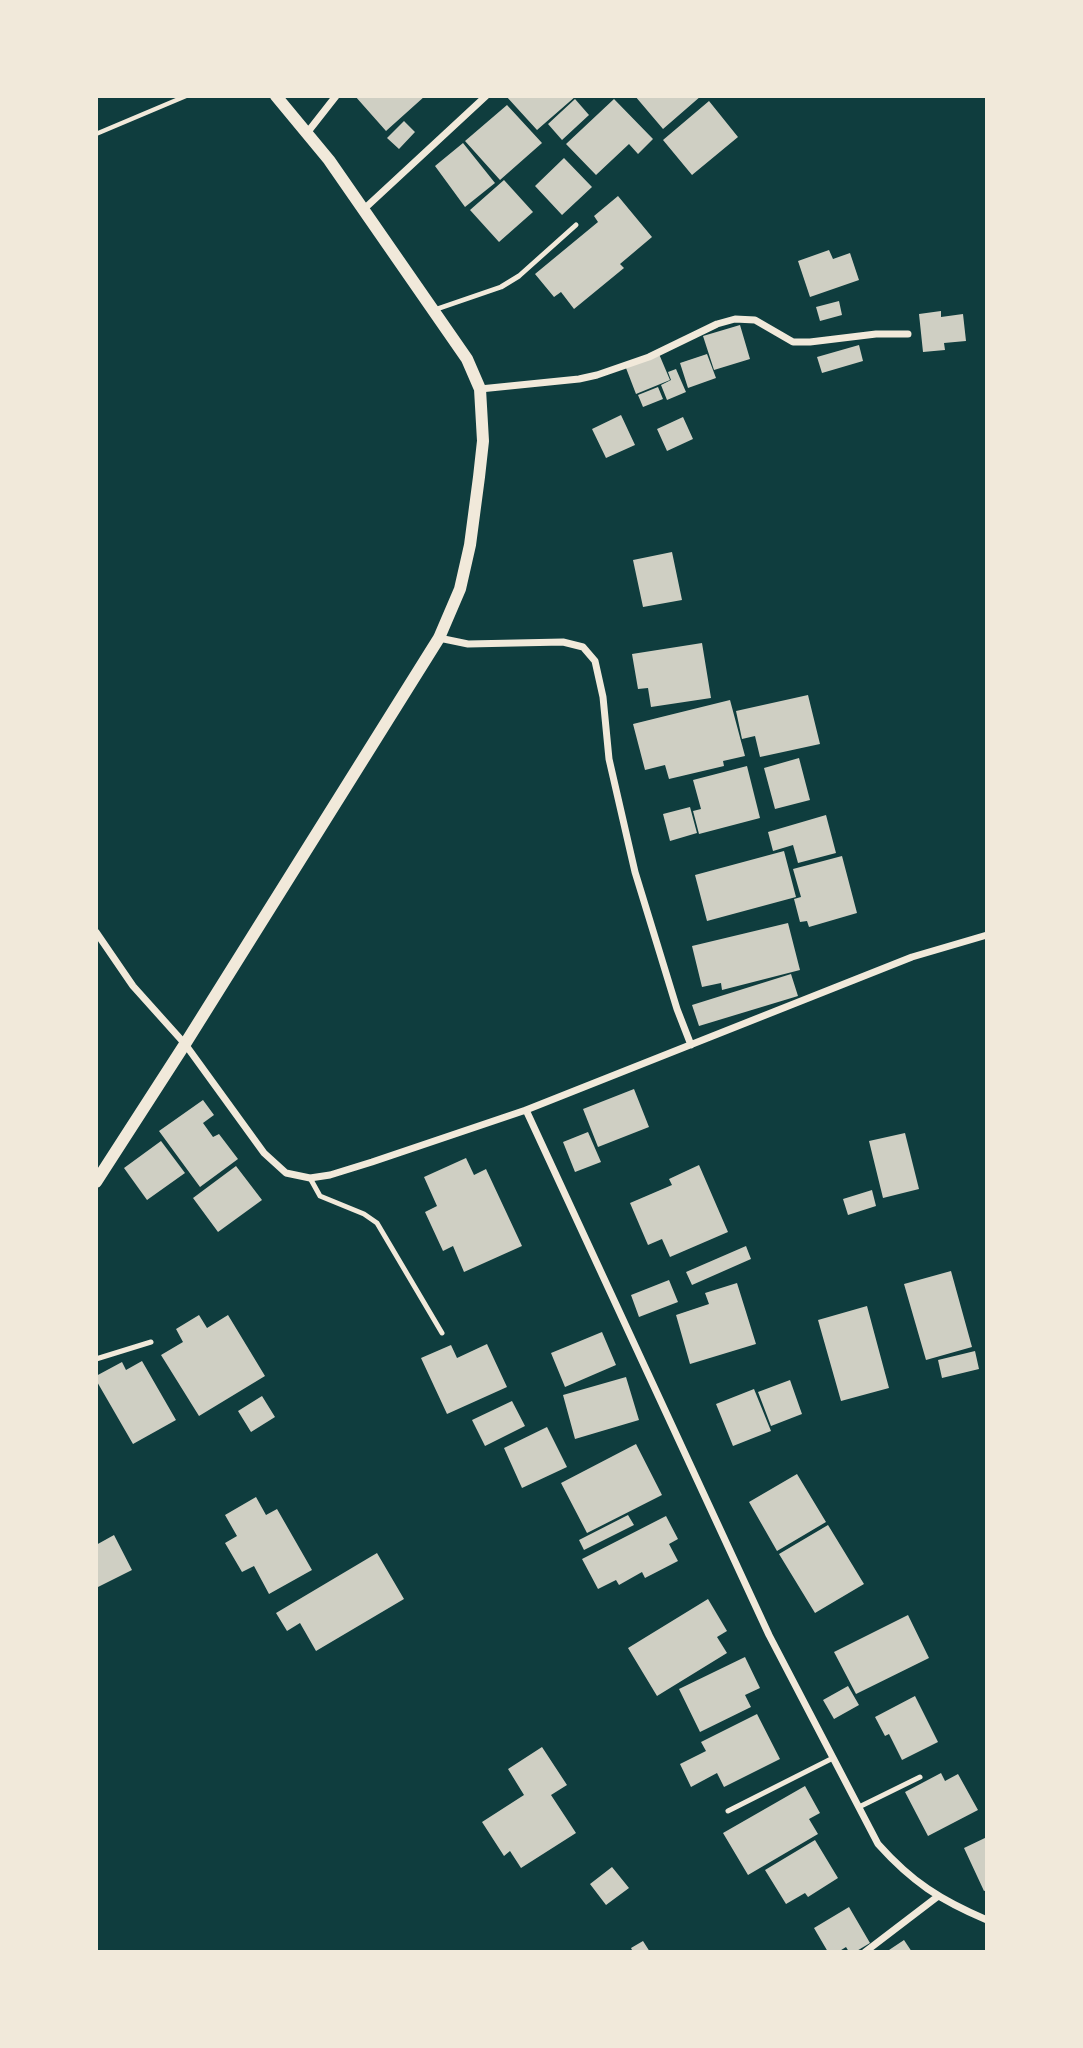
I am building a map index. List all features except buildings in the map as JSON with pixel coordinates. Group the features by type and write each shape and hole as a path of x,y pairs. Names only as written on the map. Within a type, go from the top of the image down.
{"street":[{"path":"96,1182 439,638 460,589 470,545 483,441 480,389 467,359 434,310 328,160 276,96"},
{"path":"307,133 336,96"},
{"path":"363,211 486,96"},
{"path":"480,389 597,375 649,357 717,324 735,319 755,320 793,342 876,334 908,334"},
{"path":"439,638 468,644 563,642 583,647 595,661 603,697 609,759 632,861 677,1009 691,1045"},
{"path":"96,932 133,986 185,1044 264,1153 286,1172 310,1178 372,1162 526,1110 912,957 987,935"},
{"path":"526,1110 769,1635 878,1844 914,1881 937,1896 987,1920"},
{"path":"865,1952 937,1896"}],"lane":[{"path":"434,310 501,287 519,276 576,225"},
{"path":"310,1178 320,1196 363,1214 377,1223 442,1332"},
{"path":"96,1359 151,1342"},
{"path":"728,1811 833,1758"},
{"path":"859,1807 920,1777"}],"path":[{"path":"96,134 186,96"}]}
